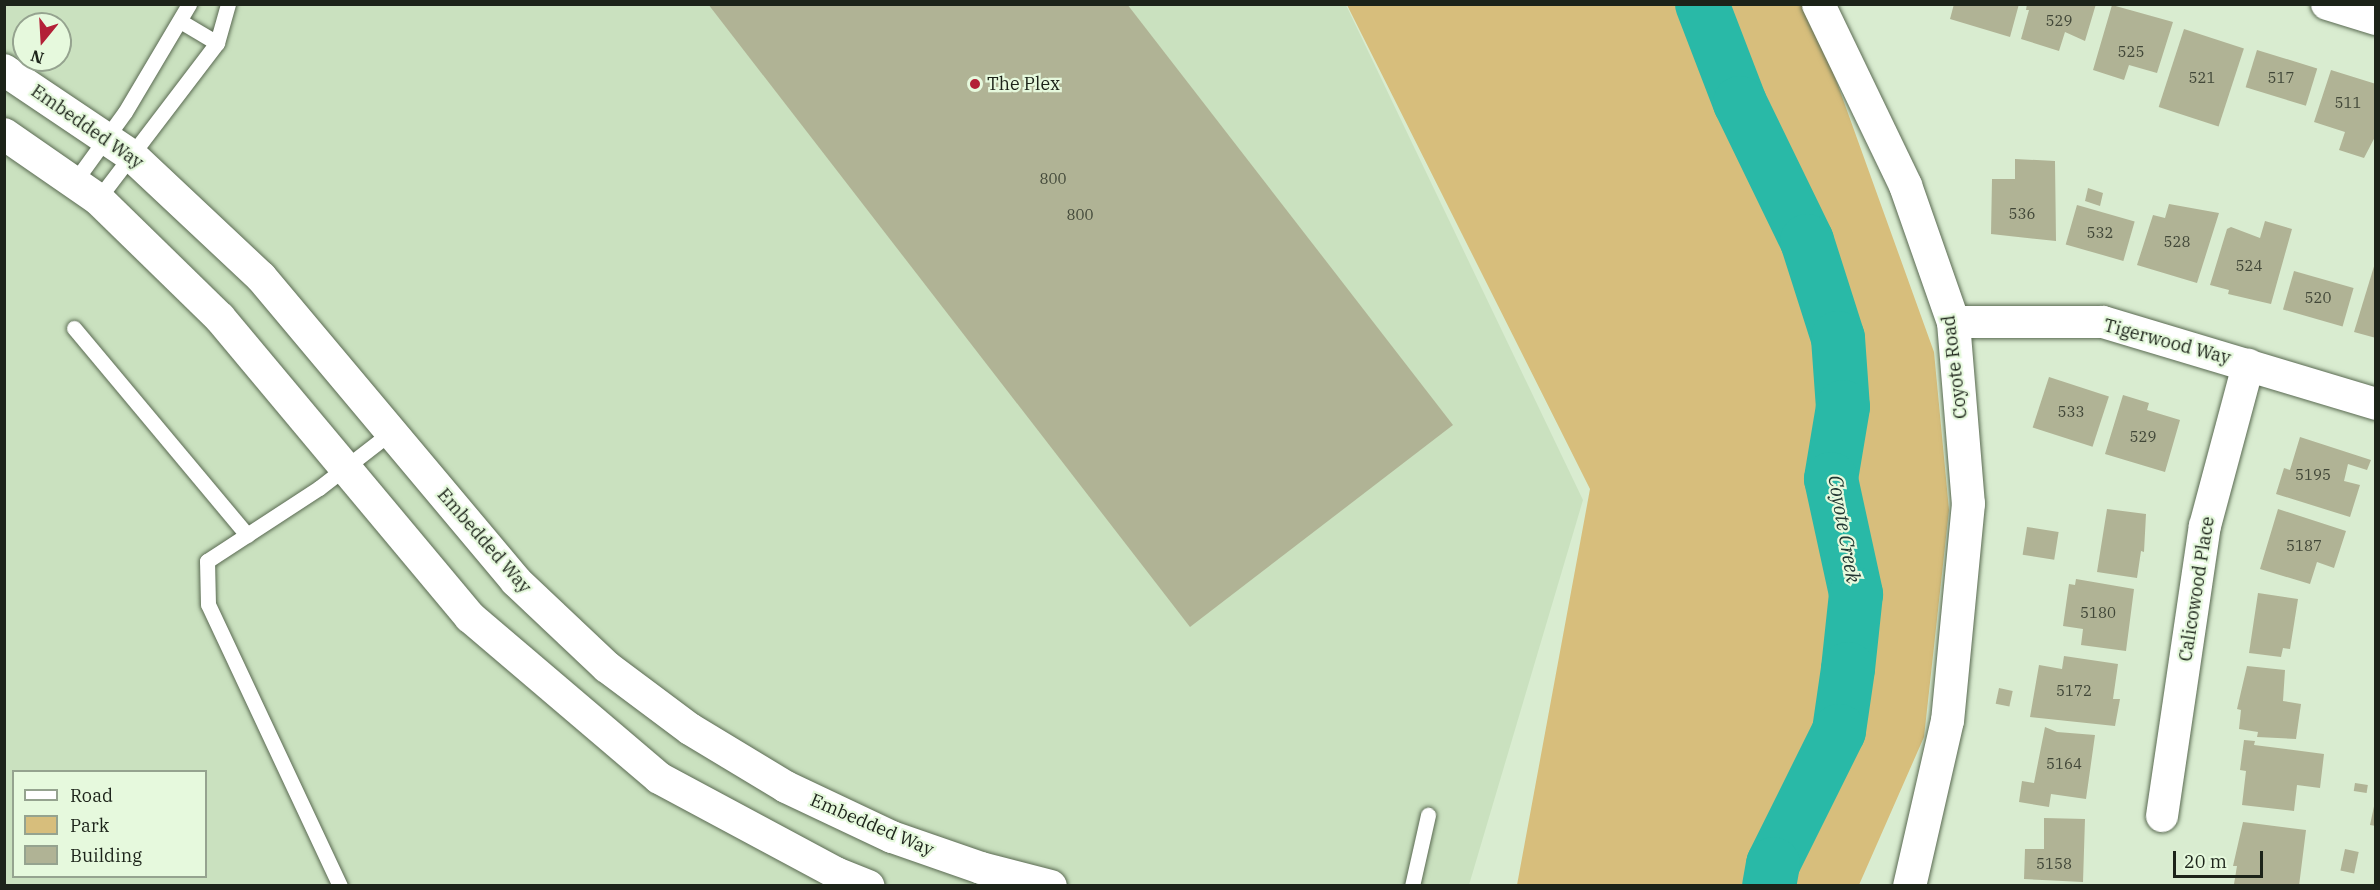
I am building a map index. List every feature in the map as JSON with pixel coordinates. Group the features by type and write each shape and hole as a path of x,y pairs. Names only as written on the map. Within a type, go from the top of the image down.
{"street":[{"name":"Coyote Road","path":"1818,4 1905,185 1953,322 1968,503 1947,720 1909,885"},
{"path":"2327,4 2376,19"},
{"name":"Embedded Way","path":"4,70 132,156 261,277 516,581 607,667 690,729 786,787 892,837 981,868 1051,885"},
{"path":"4,134 87,190 220,318 470,617 659,778 836,873 869,885"},
{"name":"Tigerwood Way","path":"1953,322 2103,322 2376,404"},
{"name":"Calicowood Place","path":"2162,816 2205,526 2248,364"},
{"name":"Coyote Road","path":"1886,885 1947,720"}],"lane":[{"path":"87,190 106,137 189,4"},
{"path":"87,190 132,156 217,44 228,4"},
{"path":"180,21 217,44"},
{"path":"74,328 247,535"},
{"path":"340,885 208,604 207,561 346,468 390,433"},
{"path":"1412,885 1428,815"}],"shaded area":[{"path":"5,5 1346,5 1583,500 1469,885 5,886"}],"green space":[{"path":"1347,5 1809,5 1934,352 1949,510 1924,737 1859,885 1517,885 1590,489"}],"building":[{"path":"708,4 1127,4 1453,425 1190,627"},
{"path":"1954,4 2019,4 2010,37 1950,19"},
{"path":"2027,4 2096,4 2085,41 2065,32 2059,51 2021,39 2029,10 2026,10"},
{"path":"2112,5 2173,22 2157,73 2129,65 2124,80 2093,70"},
{"path":"2184,29 2244,48 2219,126 2159,107"},
{"path":"2257,50 2317,68 2306,106 2246,87"},
{"path":"2331,70 2376,84 2376,135 2364,158 2339,150 2345,132 2314,122"},
{"path":"2015,159 2055,161 2056,241 1991,234 1992,179 2015,179"},
{"path":"2088,188 2103,193 2100,206 2085,201"},
{"path":"2169,204 2219,213 2197,283 2137,265 2153,215 2165,218"},
{"path":"2077,205 2135,222 2123,261 2066,244"},
{"path":"2265,221 2292,229 2271,304 2228,294 2229,290 2210,285 2227,229 2231,227 2260,238"},
{"path":"2376,263 2376,338 2354,332"},
{"path":"2294,271 2354,288 2343,327 2283,309"},
{"path":"2049,377 2109,396 2093,447 2033,427"},
{"path":"2123,395 2149,403 2147,410 2180,420 2165,472 2105,454"},
{"path":"2300,437 2371,460 2367,470 2348,464 2344,481 2360,485 2350,517 2276,494 2284,468 2290,470"},
{"path":"2107,509 2146,514 2144,552 2141,551 2137,578 2097,572"},
{"path":"2278,509 2346,531 2334,568 2317,562 2310,584 2260,569"},
{"path":"2027,527 2059,532 2054,560 2023,555"},
{"path":"2076,579 2134,589 2126,651 2081,645 2083,629 2063,626 2069,584 2075,585"},
{"path":"2258,593 2298,599 2290,649 2283,648 2281,657 2249,653"},
{"path":"2064,656 2118,664 2113,699 2120,699 2115,726 2030,717 2039,665 2062,669"},
{"path":"2247,666 2285,670 2283,701 2301,704 2296,739 2257,737 2258,732 2239,729 2241,710 2237,709"},
{"path":"1999,688 2013,691 2009,707 1996,704"},
{"path":"2045,727 2057,732 2095,735 2086,799 2051,794 2049,807 2019,802 2022,781 2034,783"},
{"path":"2244,740 2255,741 2254,745 2324,754 2320,788 2297,785 2294,811 2242,805 2246,771 2240,770"},
{"path":"2355,783 2368,785 2367,793 2354,791"},
{"path":"2376,797 2376,826 2370,825"},
{"path":"2044,818 2085,819 2083,882 2024,879 2025,849 2044,849"},
{"path":"2243,822 2306,830 2299,886 2234,884 2237,866 2233,866"},
{"path":"2345,849 2359,852 2354,873 2340,871"}],"waterway":[{"name":"Coyote Creek","path":"1702,4 1740,103 1807,241 1838,338 1843,407 1831,479 1856,594 1848,669 1839,731 1773,864 1769,886"}],"place":[{"name":"The Plex","path":"975,84"}]}
